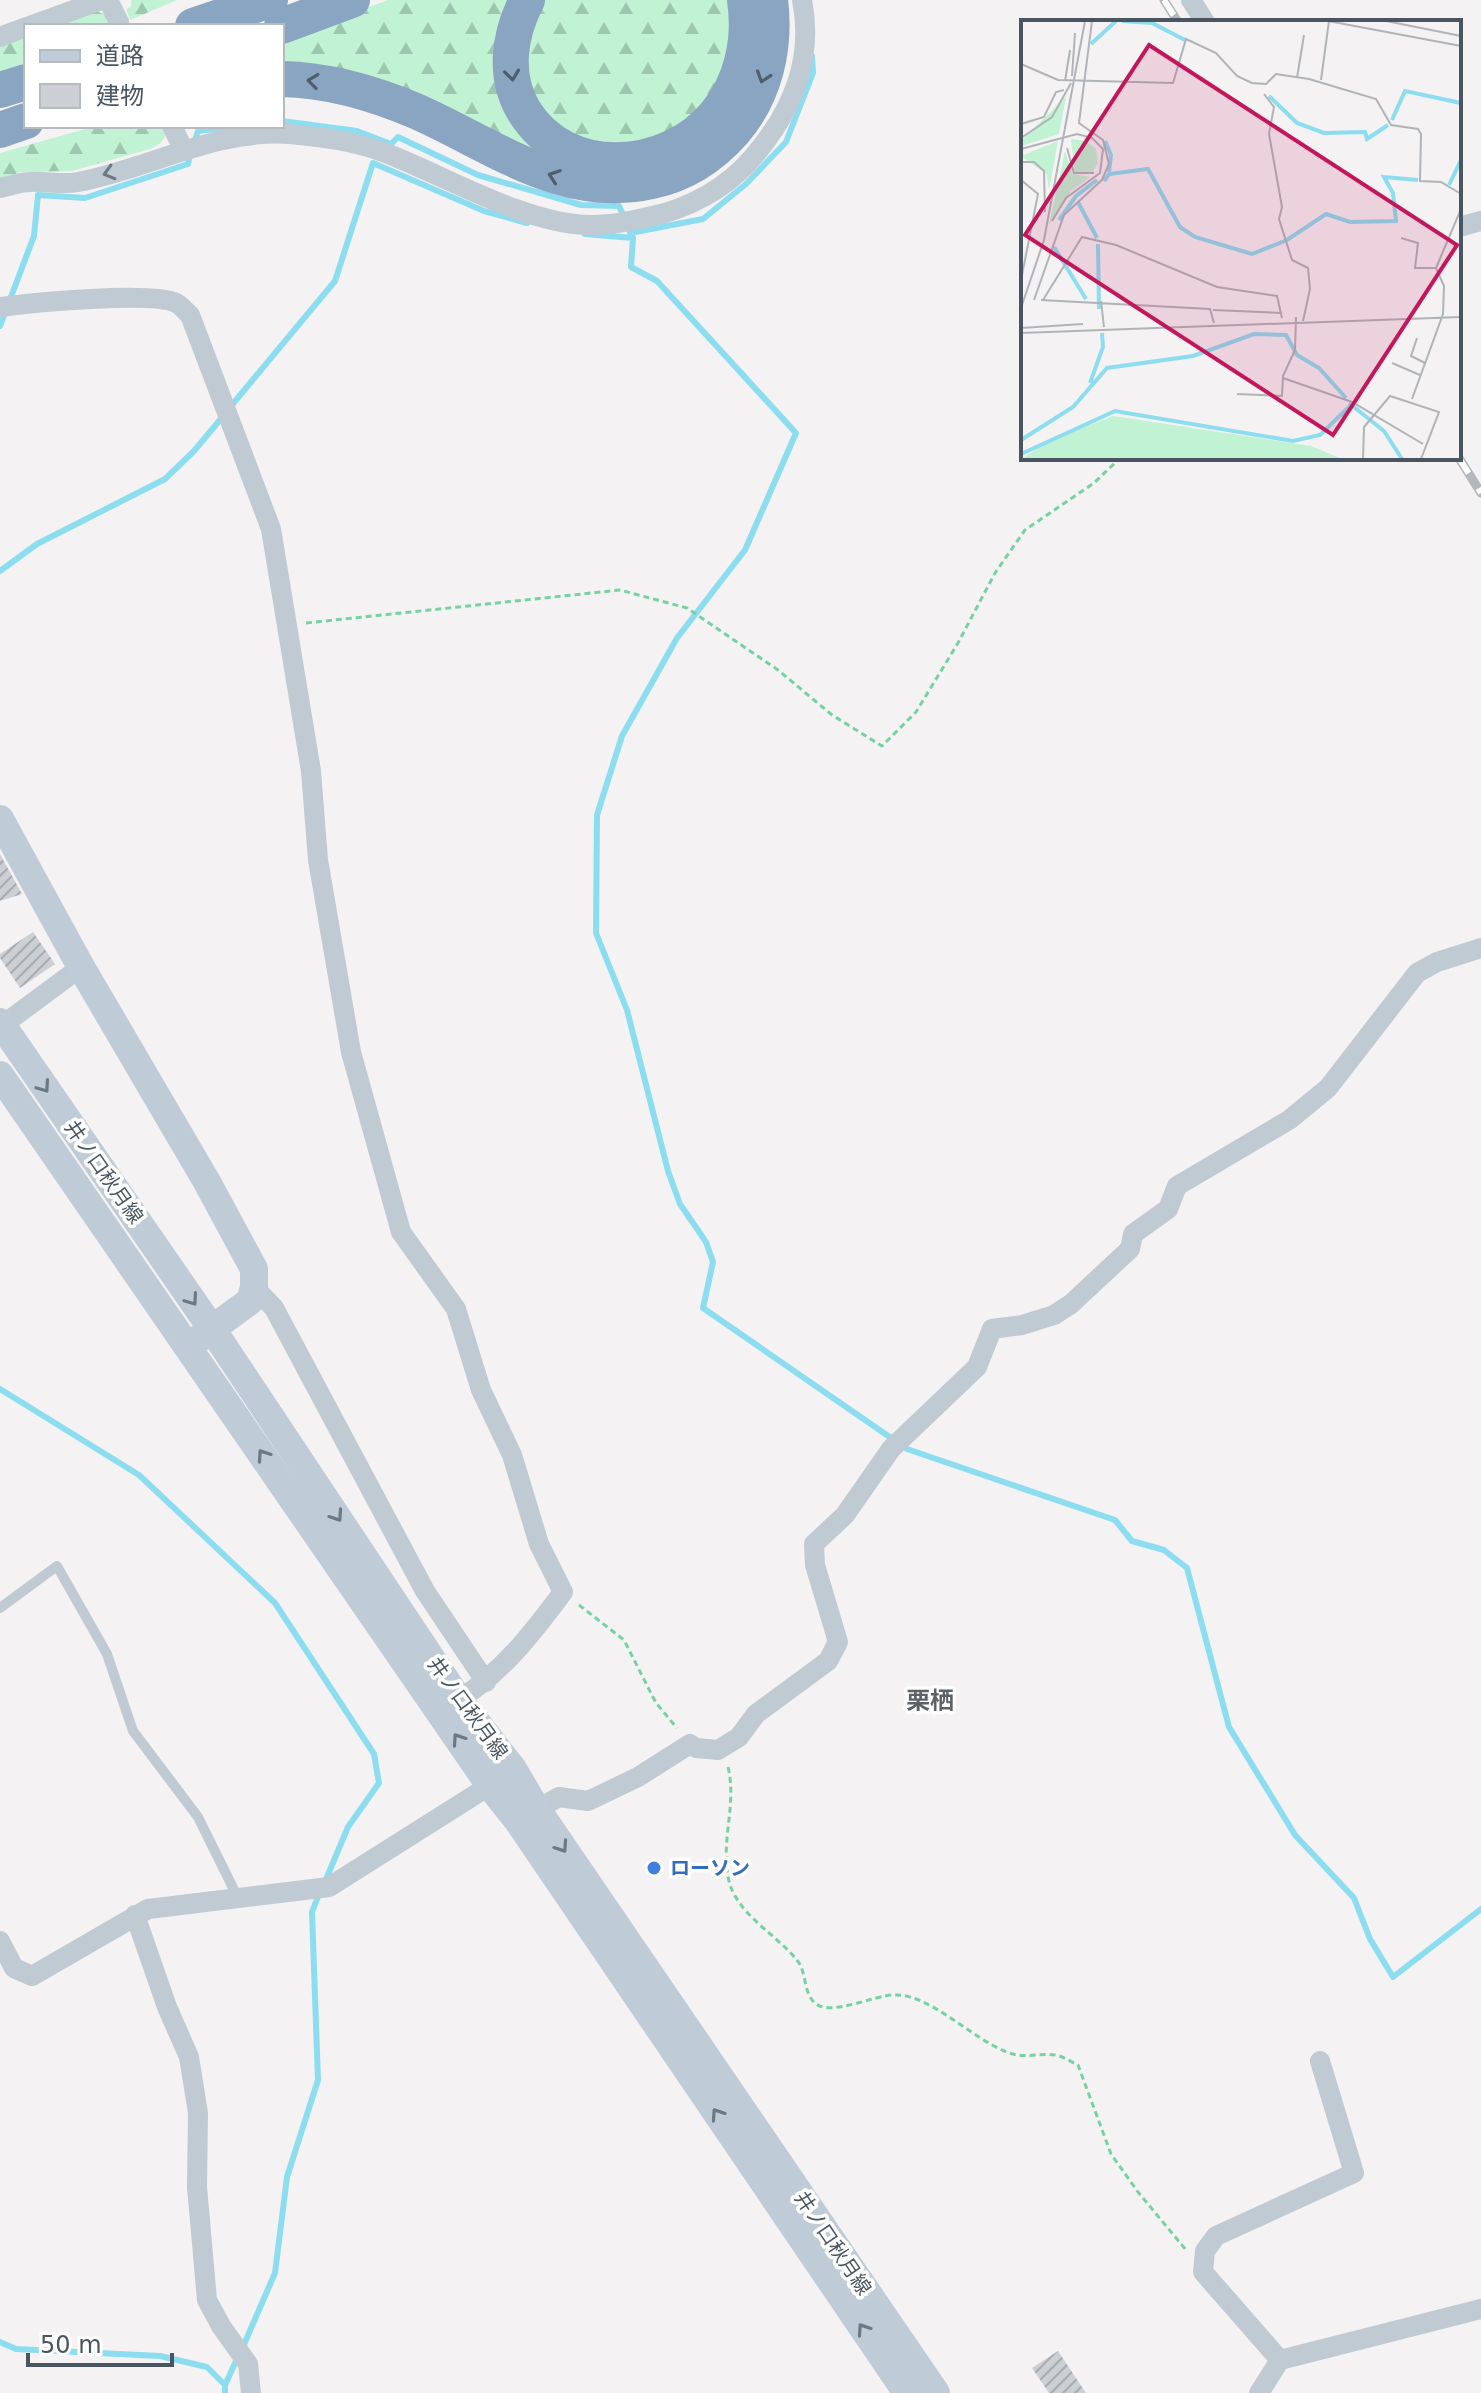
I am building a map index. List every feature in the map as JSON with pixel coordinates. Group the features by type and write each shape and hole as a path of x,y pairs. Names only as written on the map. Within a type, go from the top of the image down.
{"highway":[{"path":"197,24 225,0"},
{"path":"201,24 270,0"},
{"path":"284,25 352,0"},
{"path":"527,0 517,23 510,56 512,79 521,105 540,132 559,146 591,158 617,160 650,156 668,149 687,139 713,117 733,87 741,66 748,30 745,0"},
{"path":"284,79 324,82 393,102 515,161 573,182 608,186 645,182 664,178 697,163 726,140 745,116 760,88 771,52 770,0"},
{"path":"0,90 24,83"},
{"path":"0,130 24,122"}],"main road":[{"path":"0,819 254,1269 250,1301 189,1346"},
{"name":"井ノ口秋月線","path":"1,1025 212,1329 459,1700 513,1769 527,1815 907,2393"},
{"name":"井ノ口秋月線","path":"0,1075 491,1787 527,1815 936,2393"}],"street":[{"path":"36,24 101,0"},
{"path":"108,0 119,22"},
{"path":"0,188 28,182 76,182 249,135 286,134 335,139 383,152 506,204 555,220 597,225 653,216 690,205 710,195 744,167 772,133 791,100 802,66 806,36 802,0"},
{"path":"1191,0 1204,20"},
{"path":"0,37 24,28"},
{"path":"173,128 184,151"},
{"path":"1461,226 1481,221"},
{"path":"0,307 142,298 176,302 190,315 271,529 311,771 318,860 351,1052 401,1232 456,1309 481,1390 512,1455 539,1544 563,1592 519,1651 486,1682 459,1700"},
{"path":"527,1815 559,1797 588,1801 638,1777 690,1744 696,1748 718,1750 739,1737 756,1714 828,1661 838,1642 815,1565 814,1544 845,1515 891,1449 977,1367 992,1329 1043,1319 1071,1304 1130,1249 1133,1234 1168,1209 1177,1186 1184,1180 1289,1120 1328,1088 1417,973 1437,962 1481,948"},
{"path":"1,1025 81,967"},
{"path":"254,1287 274,1308 425,1591 486,1682"},
{"path":"0,1941 14,1968 32,1976 148,1909 329,1887 491,1787 513,1769"},
{"path":"135,1915 167,2007 189,2057 198,2113 197,2187 207,2300 248,2364 251,2393"},
{"path":"1280,2360 1203,2272 1205,2251 1216,2236 1354,2173 1320,2061"},
{"path":"1259,2393 1280,2360 1481,2309"}],"lane":[{"path":"0,1608 57,1566 107,1654 133,1731 198,1817 238,1898"}],"path":[{"path":"287,625 620,590 687,608 778,670 832,715 882,746 916,712 958,643 995,573 1025,530 1094,483 1118,460"},
{"path":"563,1592 624,1640 656,1703 690,1744"},
{"path":"718,1750 728,1767 733,1785 727,1864 735,1896 801,1964 811,1998 818,2006 833,2008 894,1995 917,1998 1009,2054 1057,2055 1078,2065 1111,2154 1203,2272"}],"green space":[{"path":"131,0 177,0 130,20 126,9 131,7"},
{"path":"388,0 518,0 502,72 607,172 284,71 284,38"},
{"path":"542,0 734,0 724,83 675,133 616,149 563,131 539,106 524,70 537,9"},
{"path":"96,11 106,15 110,24 57,24"},
{"path":"24,36 24,64 0,72 0,45"},
{"path":"89,128 166,128 162,140 150,149 72,171 20,172 0,181 0,153"}],"building":[{"path":"0,854 22,894 0,901"},
{"path":"33,932 55,964 20,988 0,954"},
{"path":"1058,2351 1086,2393 1049,2393 1032,2368"}],"waterway":[{"path":"630,233 703,219 746,184 786,142 813,73 812,56"},
{"path":"284,121 357,131 391,144 398,137 478,175 581,205 619,206 624,217"},
{"path":"194,144 198,131 223,128"},
{"path":"0,326 34,236 38,195 85,198 188,164 190,155"},
{"path":"231,406 335,281 373,163 484,211 527,223"},
{"path":"585,234 633,238 631,267 657,281 796,433 745,550 677,638 622,736 597,815 596,933 627,1010 668,1171 680,1204 706,1242 713,1262 703,1308 907,1449 1115,1520 1132,1541 1164,1550 1187,1568 1229,1727 1295,1835 1354,1898 1370,1939 1393,1977 1481,1909"},
{"path":"0,571 37,544 165,479 224,415"},
{"path":"0,1389 139,1475 275,1603 374,1754 379,1783 348,1827 324,1884"},
{"path":"242,2349 275,2273 287,2177 318,2080 312,1912 319,1894"},
{"path":"0,2342 16,2349 160,2356 207,2367 225,2385"},
{"path":"225,2393 225,2385 237,2359"}],"railway":[{"path":"1164,0 1177,20"},
{"path":"1460,460 1481,493"}],"place":[{"name":"ローソン","path":"654,1868"}],"district":[{"name":"栗栖","path":"930,1701"}]}
